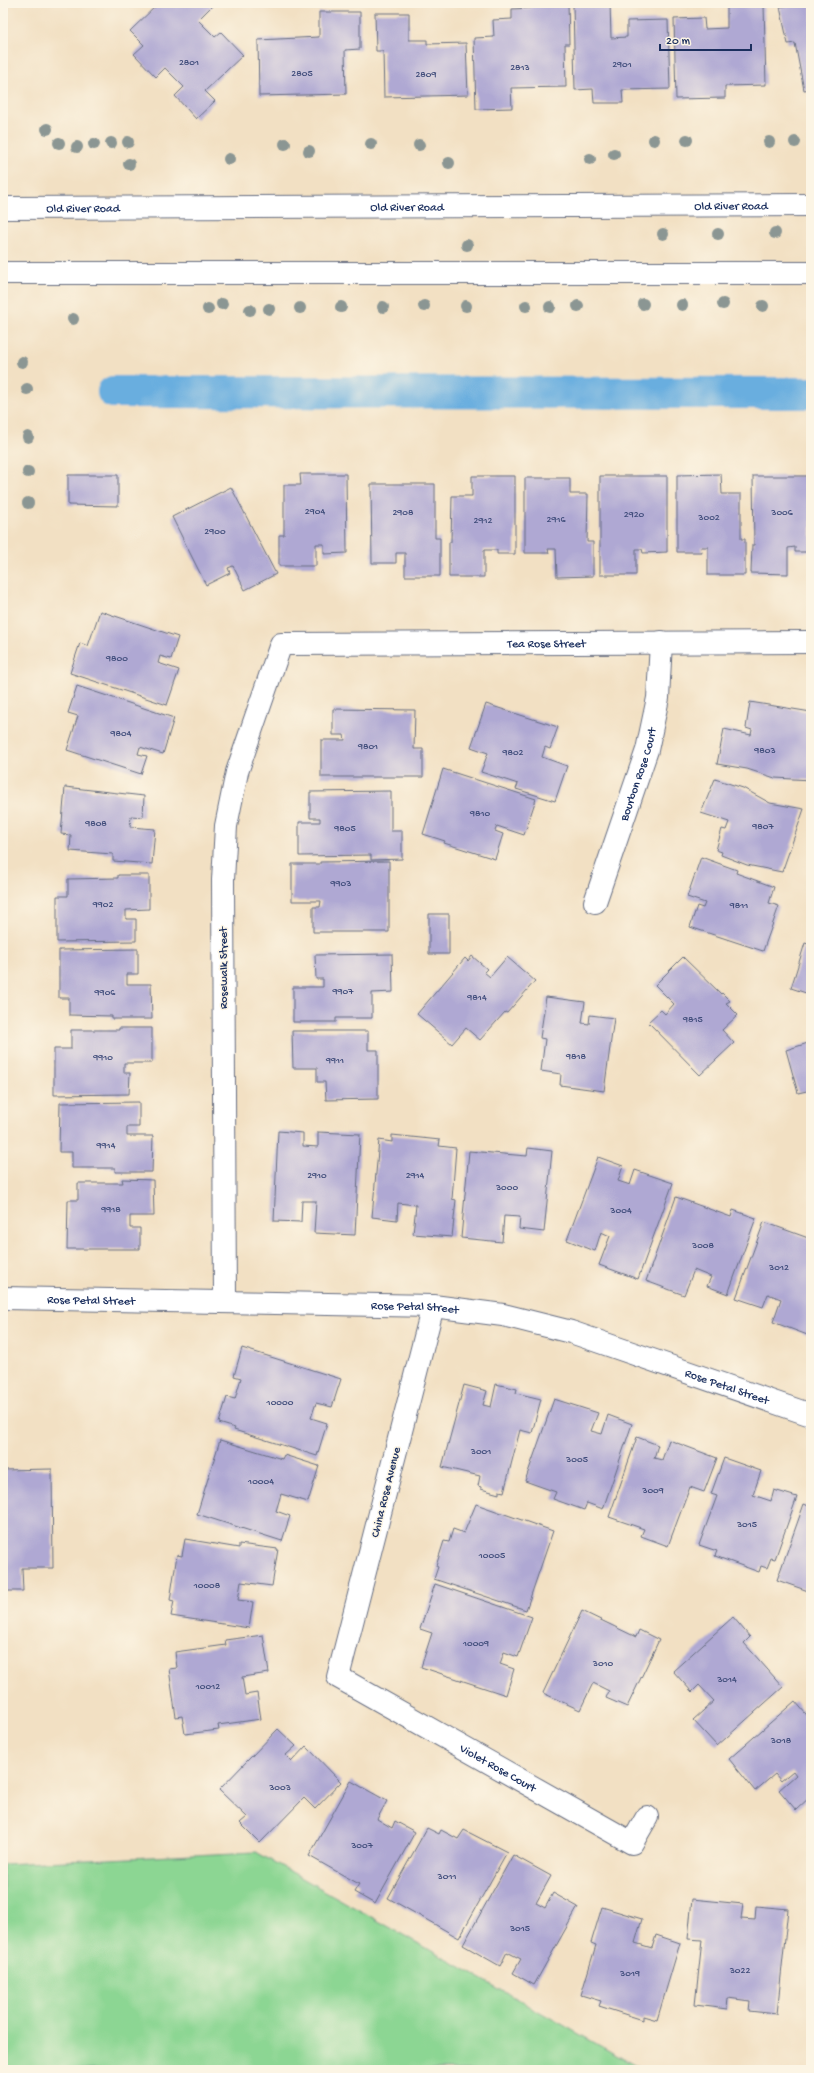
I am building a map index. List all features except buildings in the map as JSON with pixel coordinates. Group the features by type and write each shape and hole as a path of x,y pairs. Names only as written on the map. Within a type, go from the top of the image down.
{"street":[{"name":"Old River Road","path":"3,208 811,205"},
{"path":"3,273 811,273"},
{"name":"Bourbon Rose Court","path":"595,902 647,750 658,698 662,642"},
{"name":"Tea Rose Street","path":"281,644 811,642"},
{"name":"Rosewalk Street","path":"225,1301 223,880 226,826 237,772 281,644"},
{"name":"Rose Petal Street","path":"3,1298 433,1306 503,1316 571,1332 811,1415"},
{"name":"China Rose Avenue","path":"338,1677 433,1306"},
{"name":"Violet Rose Court","path":"338,1677 632,1843 647,1817"}],"green space":[{"path":"256,1852 643,2070 3,2070 3,1864"}],"waterway":[{"path":"113,392 811,393"}]}
